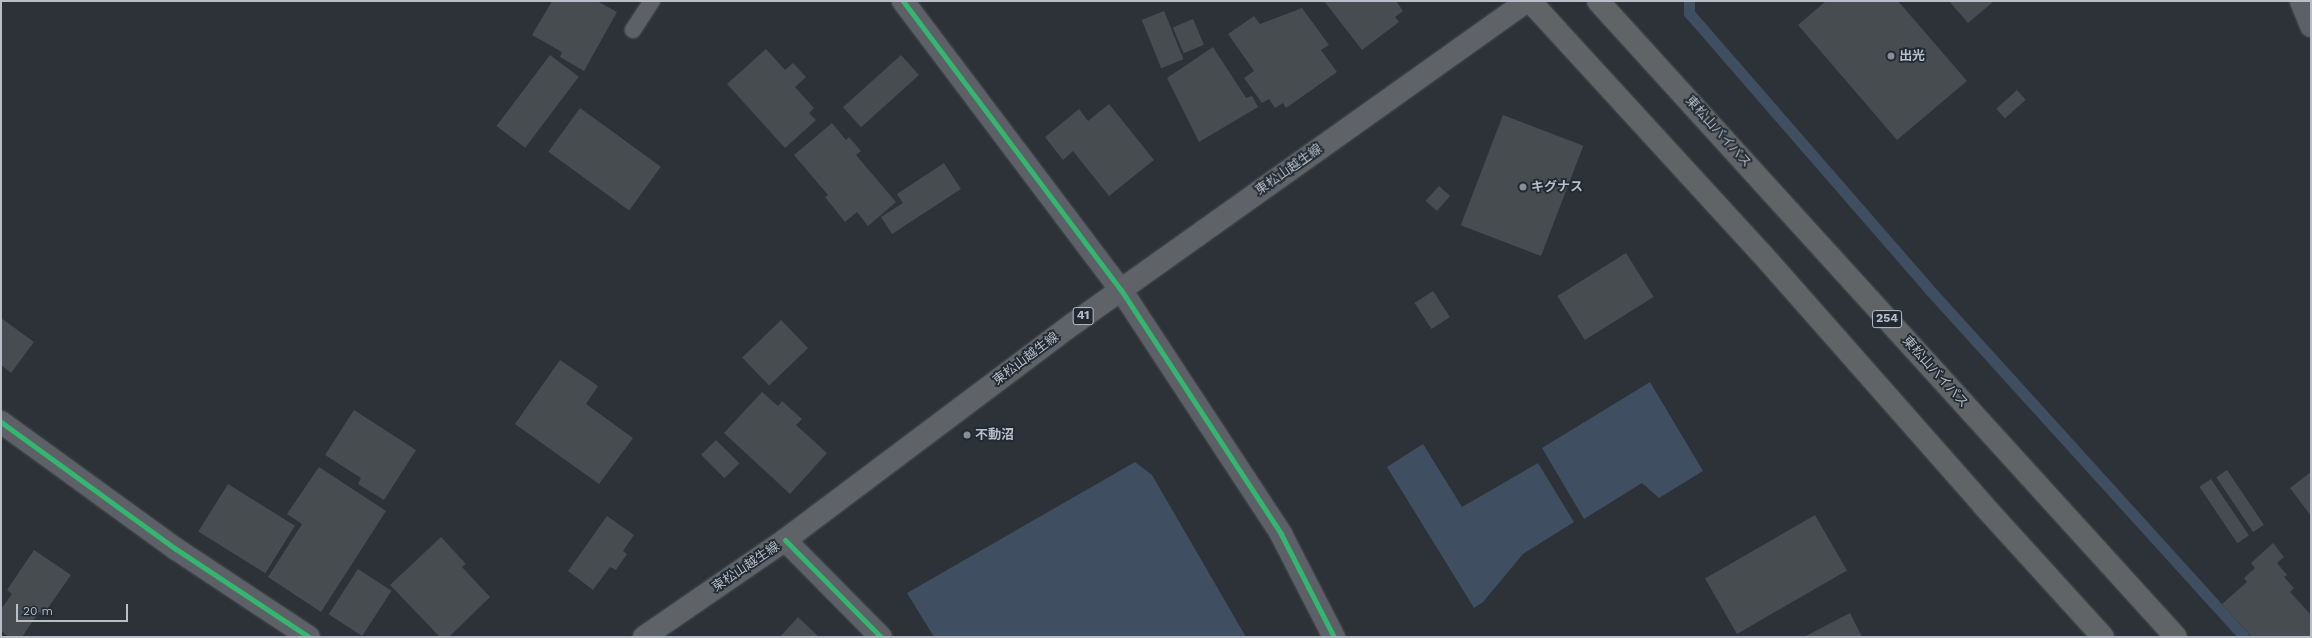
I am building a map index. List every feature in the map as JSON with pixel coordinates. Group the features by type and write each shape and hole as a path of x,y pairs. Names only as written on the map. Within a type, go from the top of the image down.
{"highway":[{"path":"1528,1 1762,254 1983,505 2103,637"},
{"name":"東松山バイパス","path":"1598,1 2176,637"}],"main road":[{"name":"東松山越生線","path":"644,637 785,540 1073,324 1528,1"}],"street":[{"path":"903,1 1121,290 1281,534 1334,637"},
{"path":"2301,1 2311,26"},
{"path":"1,422 176,549 309,637"},
{"path":"785,540 881,637"}],"lane":[{"path":"633,30 652,1"}],"water":[{"path":"1650,382 1703,471 1659,498 1642,483 1584,519 1542,448"},
{"path":"1423,444 1462,507 1538,463 1574,522 1523,554 1483,602 1474,608 1387,467"},
{"path":"1135,462 1152,475 1246,637 934,637 907,593"}],"building":[{"path":"552,1 597,1 617,12 584,71 560,57 562,52 532,35"},
{"path":"1324,1 1396,1 1403,11 1395,17 1399,22 1362,50"},
{"path":"1826,1 1898,1 1967,81 1897,140 1798,25"},
{"path":"1949,1 1994,1 1968,23"},
{"path":"1302,8 1329,45 1321,50 1337,72 1286,108 1283,103 1275,108 1269,99 1262,103 1244,78 1254,71 1228,34 1254,16 1260,24"},
{"path":"1164,11 1183,59 1161,68 1142,20"},
{"path":"1193,19 1204,45 1184,53 1173,28"},
{"path":"1213,47 1246,98 1252,96 1258,107 1199,142 1167,78"},
{"path":"766,49 785,70 793,63 806,77 795,87 814,108 809,113 816,120 785,148 727,84"},
{"path":"550,55 579,77 525,148 496,126"},
{"path":"901,55 919,75 861,127 843,107"},
{"path":"2017,90 2026,100 2005,118 1996,109"},
{"path":"1109,104 1154,160 1109,196 1073,151 1063,160 1045,137 1079,109 1088,121"},
{"path":"580,108 661,167 629,210 548,152"},
{"path":"1503,115 1583,146 1541,256 1461,225"},
{"path":"832,123 846,140 849,137 861,151 856,155 896,202 868,226 857,212 845,222 825,197 828,195 794,155"},
{"path":"944,163 961,189 892,234 881,217 903,203 897,194"},
{"path":"1439,186 1450,196 1437,211 1426,201"},
{"path":"1626,253 1654,297 1585,340 1557,296"},
{"path":"1433,291 1450,317 1431,329 1415,303"},
{"path":"1,318 34,342 11,373 1,365"},
{"path":"781,320 808,348 769,386 742,358"},
{"path":"560,360 598,386 586,404 633,438 599,484 515,424"},
{"path":"762,392 778,406 782,401 802,419 796,425 827,453 790,494 724,433"},
{"path":"354,410 416,450 384,500 358,484 361,478 325,455"},
{"path":"716,440 739,463 724,478 701,455"},
{"path":"319,467 386,511 321,612 268,577 302,524 287,514"},
{"path":"2227,470 2264,525 2253,532 2216,477"},
{"path":"2311,472 2311,516 2290,488"},
{"path":"2211,479 2249,535 2237,543 2199,487"},
{"path":"228,484 295,526 265,573 198,531"},
{"path":"1815,515 1847,570 1737,634 1705,578"},
{"path":"607,516 634,535 623,551 627,554 616,570 610,567 593,590 568,571"},
{"path":"441,537 466,564 462,567 490,597 449,637 440,637 390,585"},
{"path":"2273,543 2284,557 2277,563 2287,575 2284,577 2294,588 2290,592 2311,615 2311,637 2252,637 2222,604 2247,582 2244,578 2255,568 2251,563"},
{"path":"34,550 71,575 43,615 39,612 22,637 9,637 1,631 1,609 12,594 7,590"},
{"path":"358,569 392,591 362,636 329,614"},
{"path":"1850,613 1862,637 1804,637"},
{"path":"798,617 819,637 780,637"}],"waterway":[{"path":"1689,1 1689,13 1927,287 2244,637"}],"cycle path":[{"path":"903,1 1121,290 1281,534 1334,637"},
{"path":"1,422 176,549 309,637"},
{"path":"785,540 881,637"}],"place":[{"name":"出光","path":"1891,56"},
{"name":"キグナス","path":"1523,187"},
{"name":"不動沼","path":"967,435"}]}
